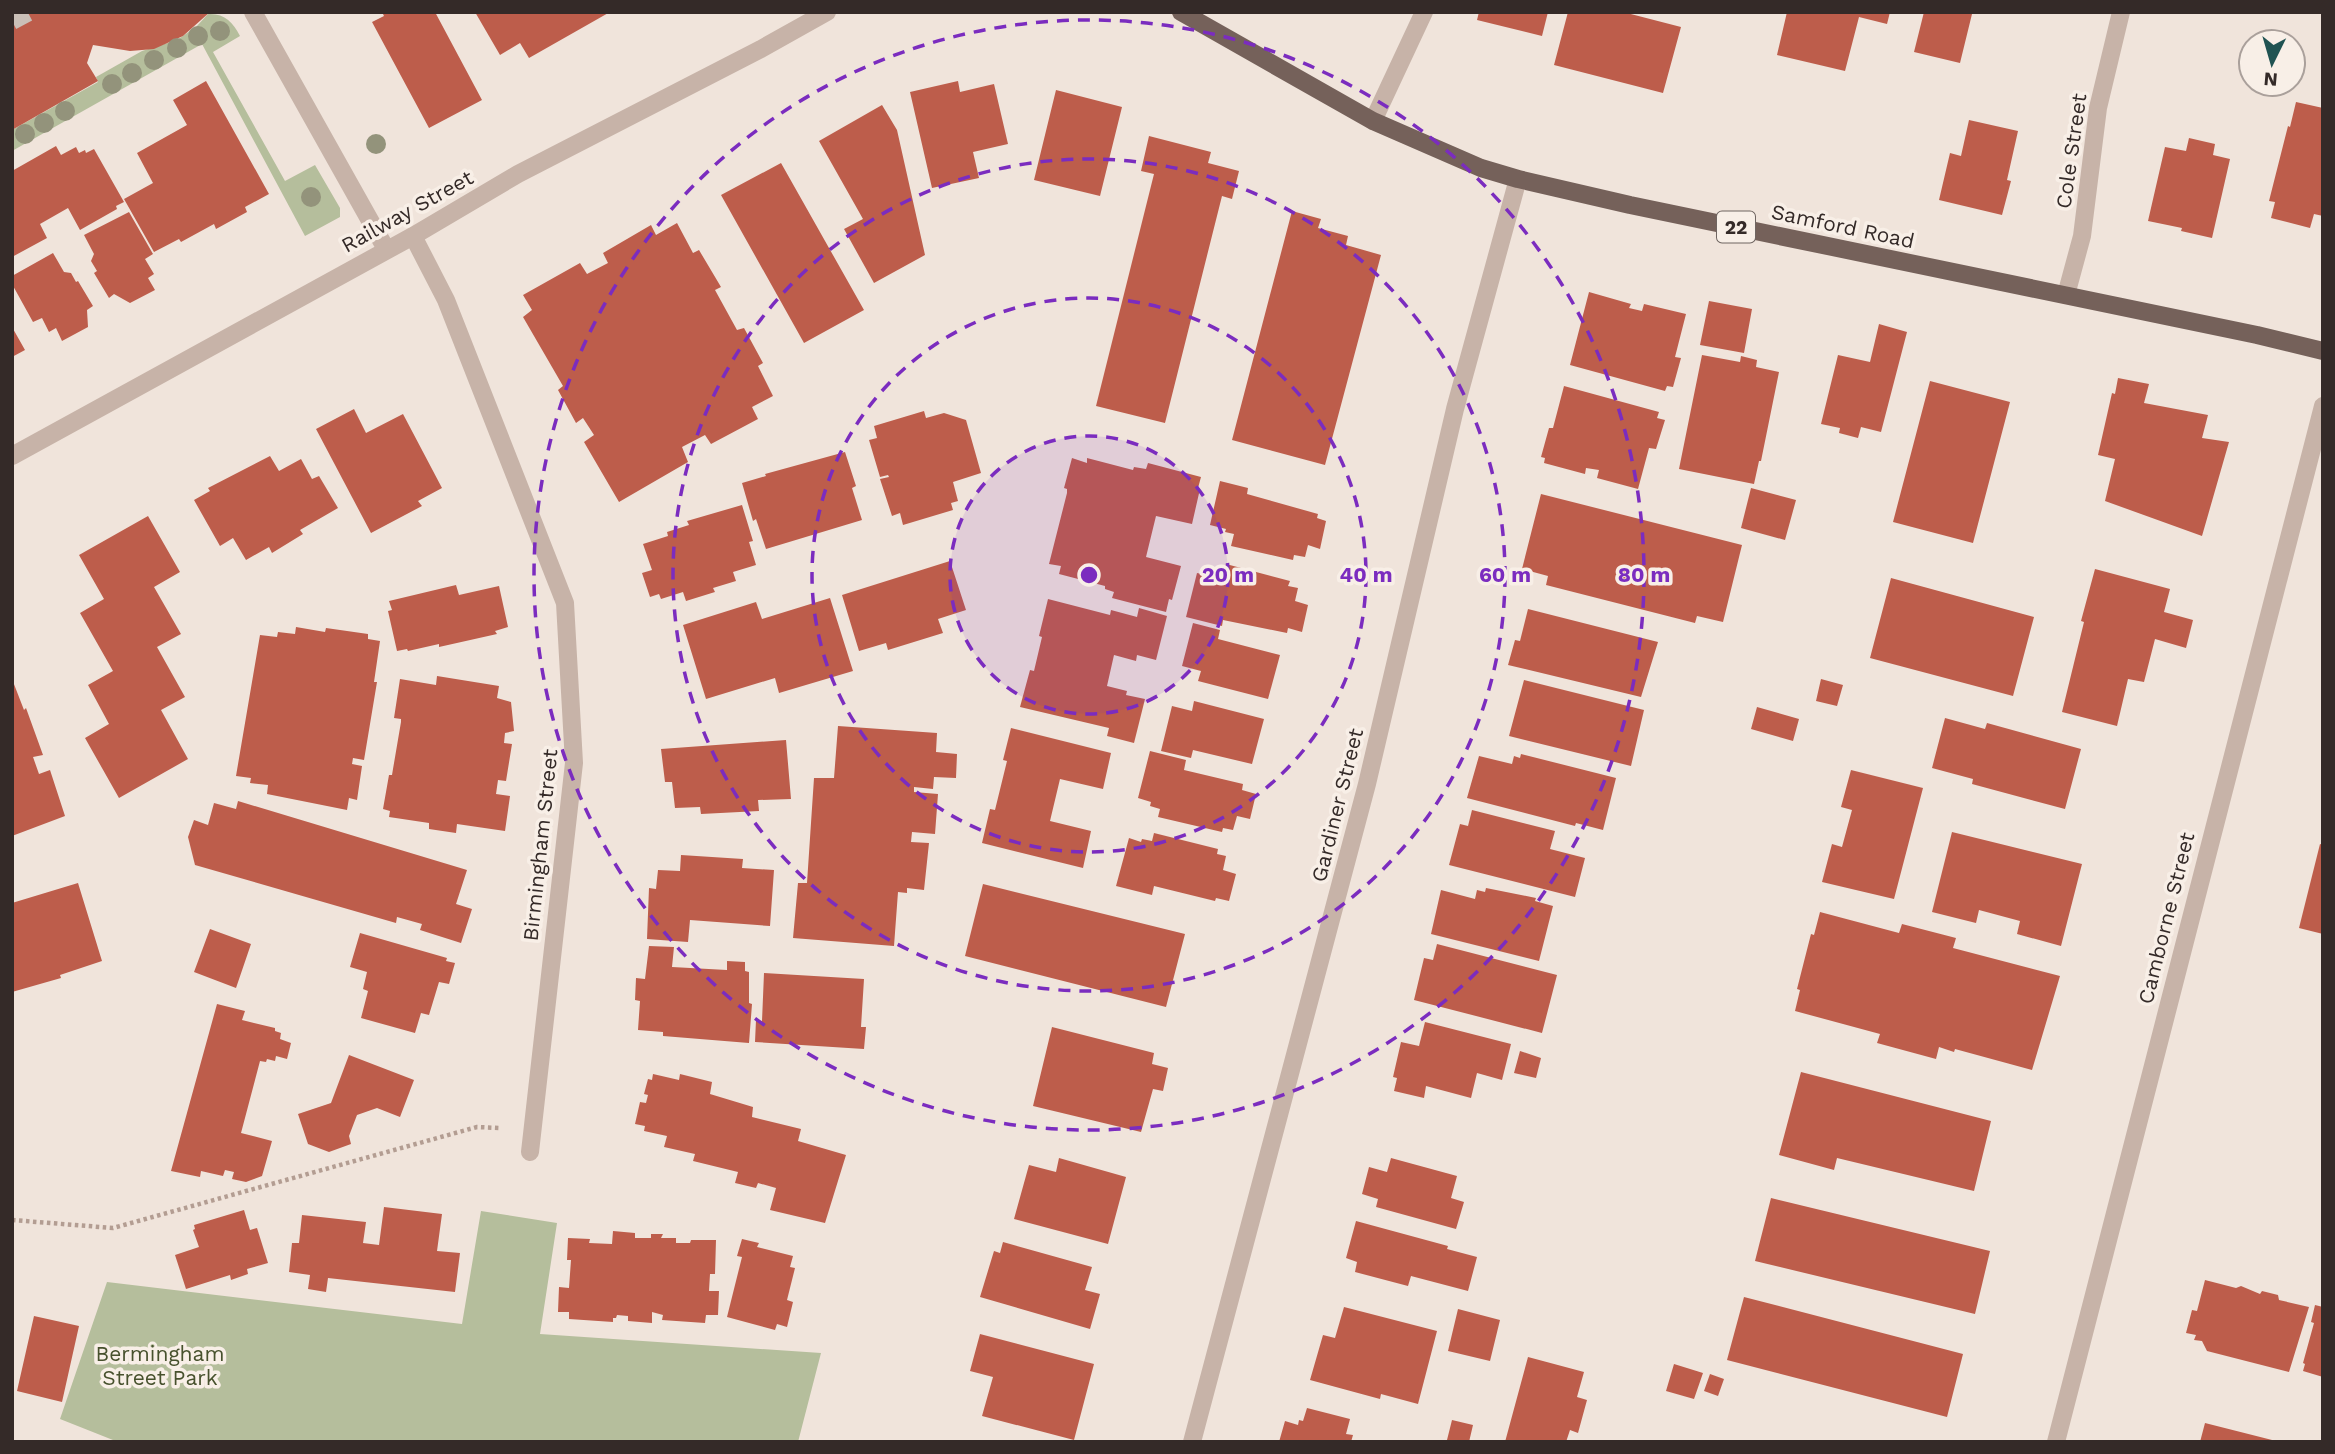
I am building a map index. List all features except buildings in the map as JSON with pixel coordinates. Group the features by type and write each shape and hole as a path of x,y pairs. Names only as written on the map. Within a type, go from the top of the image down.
{"main road":[{"name":"Samford Road","path":"1181,12 1373,121 1448,155 1518,179 2323,351"}],"street":[{"path":"253,12 386,249"},
{"name":"Railway Street","path":"12,456 413,236 518,174 761,49 827,12"},
{"path":"1373,121 1424,12"},
{"name":"Cole Street","path":"2066,295 2082,236 2098,108 2121,12"},
{"name":"Gardiner Street","path":"1192,1442 1367,784 1455,409 1518,179"},
{"name":"Birmingham Street","path":"413,236 446,300 565,603 574,763 530,1152"},
{"name":"Camborne Street","path":"2056,1442 2323,406"}],"path":[{"path":"12,1220 113,1228 477,1127 532,1129"}],"green space":[{"path":"208,14 227,19 240,36 213,52 285,181 315,165 340,208 340,217 305,236 202,44 12,151 12,130 98,82 96,77 142,51 177,40 196,27"},
{"name":"Bermingham Street Park","path":"481,1211 557,1223 540,1334 821,1353 798,1442 118,1442 60,1419 107,1282 462,1324"}],"tunnel":[{"path":"12,21 29,12"}]}
